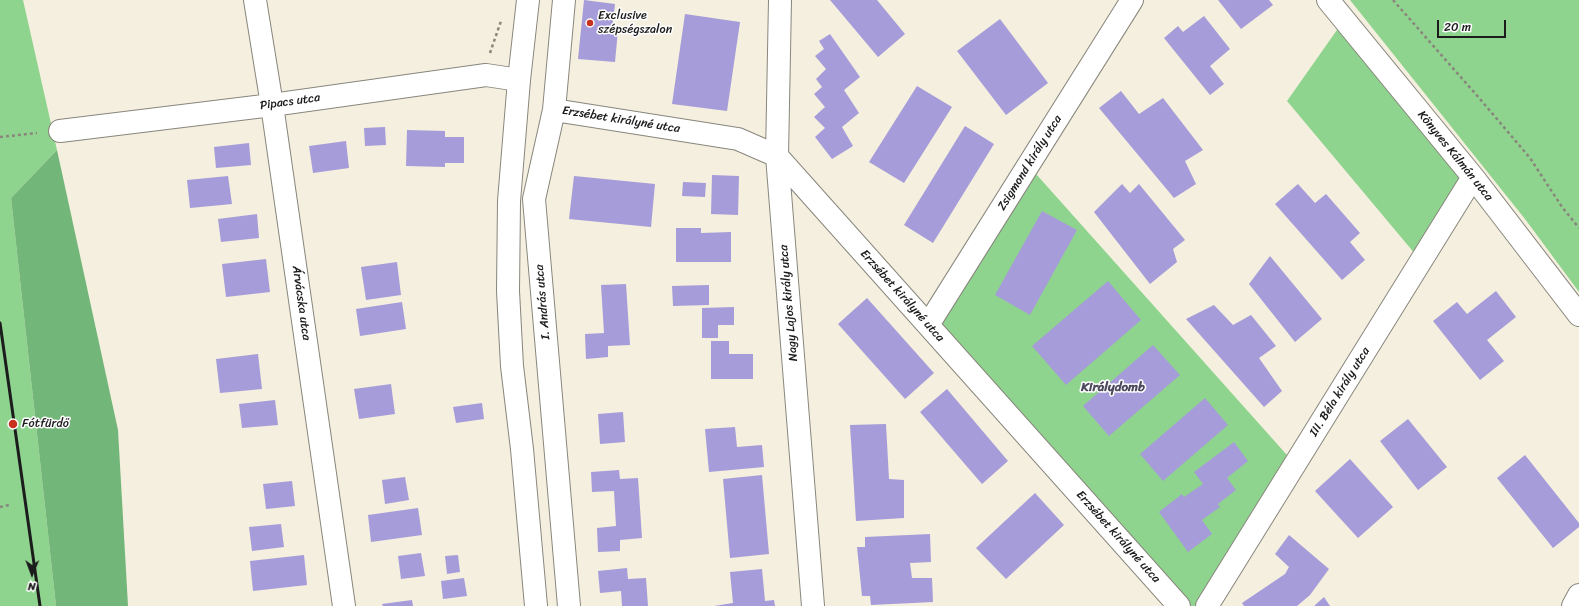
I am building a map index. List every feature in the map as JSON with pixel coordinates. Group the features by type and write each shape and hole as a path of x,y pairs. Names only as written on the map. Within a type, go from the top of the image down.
{"street":[{"name":"Árvácska utca","path":"256,0 344,606"},
{"path":"528,0 519,80 509,201 508,291 512,366 522,450 536,606"},
{"name":"I. András utca","path":"564,0 554,110 534,200 569,606"},
{"name":"Nagy Lajos király utca","path":"780,0 777,156 813,606"},
{"name":"Zsigmond király utca","path":"928,325 1132,0"},
{"name":"Könyves Kálmán utca","path":"1328,0 1473,178 1579,315"},
{"name":"Pipacs utca","path":"60,131 272,105 486,75 519,80"},
{"name":"Erzsébet királyné utca","path":"554,110 738,138 777,156 1179,606"},
{"name":"III. Béla király utca","path":"1207,606 1473,178"},
{"path":"1573,606 1579,595"}],"path":[{"path":"1393,0 1530,158 1562,207 1579,228"},
{"path":"0,137 60,131"},
{"path":"0,507 8,505"}],"green space":[{"path":"0,0 23,0 57,150 11,198 56,606 0,606"},
{"path":"1350,0 1579,0 1579,292 1525,219"},
{"path":"1344,20 1473,177 1421,261 1287,101"},
{"path":"57,150 118,430 128,606 56,606 11,198"},
{"path":"1028,165 1295,464 1206,606 1179,606 928,325"}],"building":[{"path":"584,0 615,4 612,30 618,30 615,62 578,59"},
{"path":"830,0 877,0 905,34 878,57"},
{"path":"1218,0 1269,0 1273,5 1241,29"},
{"path":"685,14 740,22 727,111 672,104"},
{"path":"1204,16 1230,49 1210,66 1224,84 1210,95 1164,38 1178,26 1183,32"},
{"path":"1000,19 1048,83 1006,115 957,51"},
{"path":"830,34 860,77 844,90 859,113 842,127 853,146 832,159 815,137 825,128 814,117 825,107 814,94 822,87 816,79 826,69 815,56 824,49 819,41"},
{"path":"917,86 952,107 904,183 869,162"},
{"path":"1121,91 1139,114 1163,98 1203,150 1185,161 1196,184 1174,198 1099,108"},
{"path":"965,126 994,144 933,243 904,225"},
{"path":"385,127 386,145 365,146 364,128"},
{"path":"407,130 445,131 445,137 464,137 464,163 445,163 445,167 406,166"},
{"path":"346,141 349,168 313,173 309,146"},
{"path":"249,143 251,165 216,168 214,147"},
{"path":"712,175 739,176 738,215 711,214"},
{"path":"228,176 232,204 190,208 187,180"},
{"path":"574,176 655,184 651,227 569,219"},
{"path":"683,182 706,183 705,197 682,196"},
{"path":"1122,184 1130,193 1139,184 1185,240 1173,249 1177,262 1150,284 1094,212"},
{"path":"1298,184 1315,203 1326,194 1360,233 1350,242 1365,260 1342,280 1275,204"},
{"path":"1042,211 1077,230 1030,315 995,295"},
{"path":"257,214 259,238 221,242 218,219"},
{"path":"676,228 701,228 701,233 731,232 731,262 676,262"},
{"path":"1270,256 1322,319 1295,342 1249,284"},
{"path":"266,259 270,292 226,297 222,264"},
{"path":"397,262 401,295 366,300 361,267"},
{"path":"1108,281 1141,320 1066,385 1032,346"},
{"path":"626,284 630,345 608,346 608,357 586,359 585,334 604,333 601,285"},
{"path":"709,285 709,305 673,306 672,286"},
{"path":"1496,291 1516,317 1487,340 1504,361 1480,380 1433,321 1457,302 1467,314"},
{"path":"867,298 934,373 905,399 838,324"},
{"path":"402,302 406,329 360,336 356,309"},
{"path":"1214,305 1233,325 1251,315 1276,346 1259,358 1282,391 1264,407 1186,319"},
{"path":"734,307 734,325 718,325 718,338 702,338 702,308"},
{"path":"711,341 729,341 729,354 753,354 753,379 711,379"},
{"path":"1153,345 1180,375 1109,436 1083,406"},
{"path":"258,354 262,389 220,393 216,359"},
{"path":"391,384 395,414 359,419 354,389"},
{"path":"947,389 1008,461 982,484 920,412"},
{"path":"1205,398 1228,425 1163,481 1140,454"},
{"path":"275,400 278,425 242,428 239,404"},
{"path":"482,403 484,419 456,423 453,407"},
{"path":"623,412 625,442 600,444 598,414"},
{"path":"1408,419 1447,467 1418,490 1380,441"},
{"path":"886,424 889,479 904,480 904,518 856,521 850,425"},
{"path":"735,427 737,447 762,445 764,467 709,472 705,429"},
{"path":"1234,442 1248,461 1227,478 1236,490 1218,504 1220,507 1202,520 1212,534 1188,552 1159,512 1182,494 1184,497 1203,484 1194,472"},
{"path":"1525,455 1579,523 1579,527 1553,548 1497,478"},
{"path":"1350,459 1393,507 1358,538 1315,491"},
{"path":"619,470 620,479 638,478 642,538 620,540 620,551 598,552 597,528 616,526 614,491 592,492 591,472"},
{"path":"762,475 769,554 730,558 723,479"},
{"path":"405,477 409,500 385,504 382,480"},
{"path":"292,481 295,506 266,509 263,484"},
{"path":"1035,493 1064,525 1006,579 976,548"},
{"path":"418,508 422,535 371,542 368,515"},
{"path":"281,524 284,547 252,551 249,527"},
{"path":"930,534 931,562 910,563 912,578 932,578 933,602 871,605 870,596 862,596 857,547 865,547 865,537"},
{"path":"1289,535 1329,569 1310,595 1297,606 1244,606 1242,603 1285,574 1289,567 1275,554"},
{"path":"421,553 425,576 401,579 398,556"},
{"path":"304,555 307,585 253,591 250,561"},
{"path":"458,555 460,572 447,574 445,556"},
{"path":"627,568 628,579 646,578 648,606 622,606 621,591 600,593 598,571"},
{"path":"762,569 765,601 774,600 775,606 714,606 733,603 730,572"},
{"path":"464,578 467,596 443,599 441,581"},
{"path":"1324,597 1330,606 1314,606"},
{"path":"412,600 413,606 383,606 382,604"}],"railway":[{"path":"0,323 40,606"}],"place":[{"name":"Exclusive szépségszalon","path":"590,23"},
{"name":"Fótfürdő","path":"13,424"}],"district":[{"name":"Királydomb","path":"1113,388"}]}
